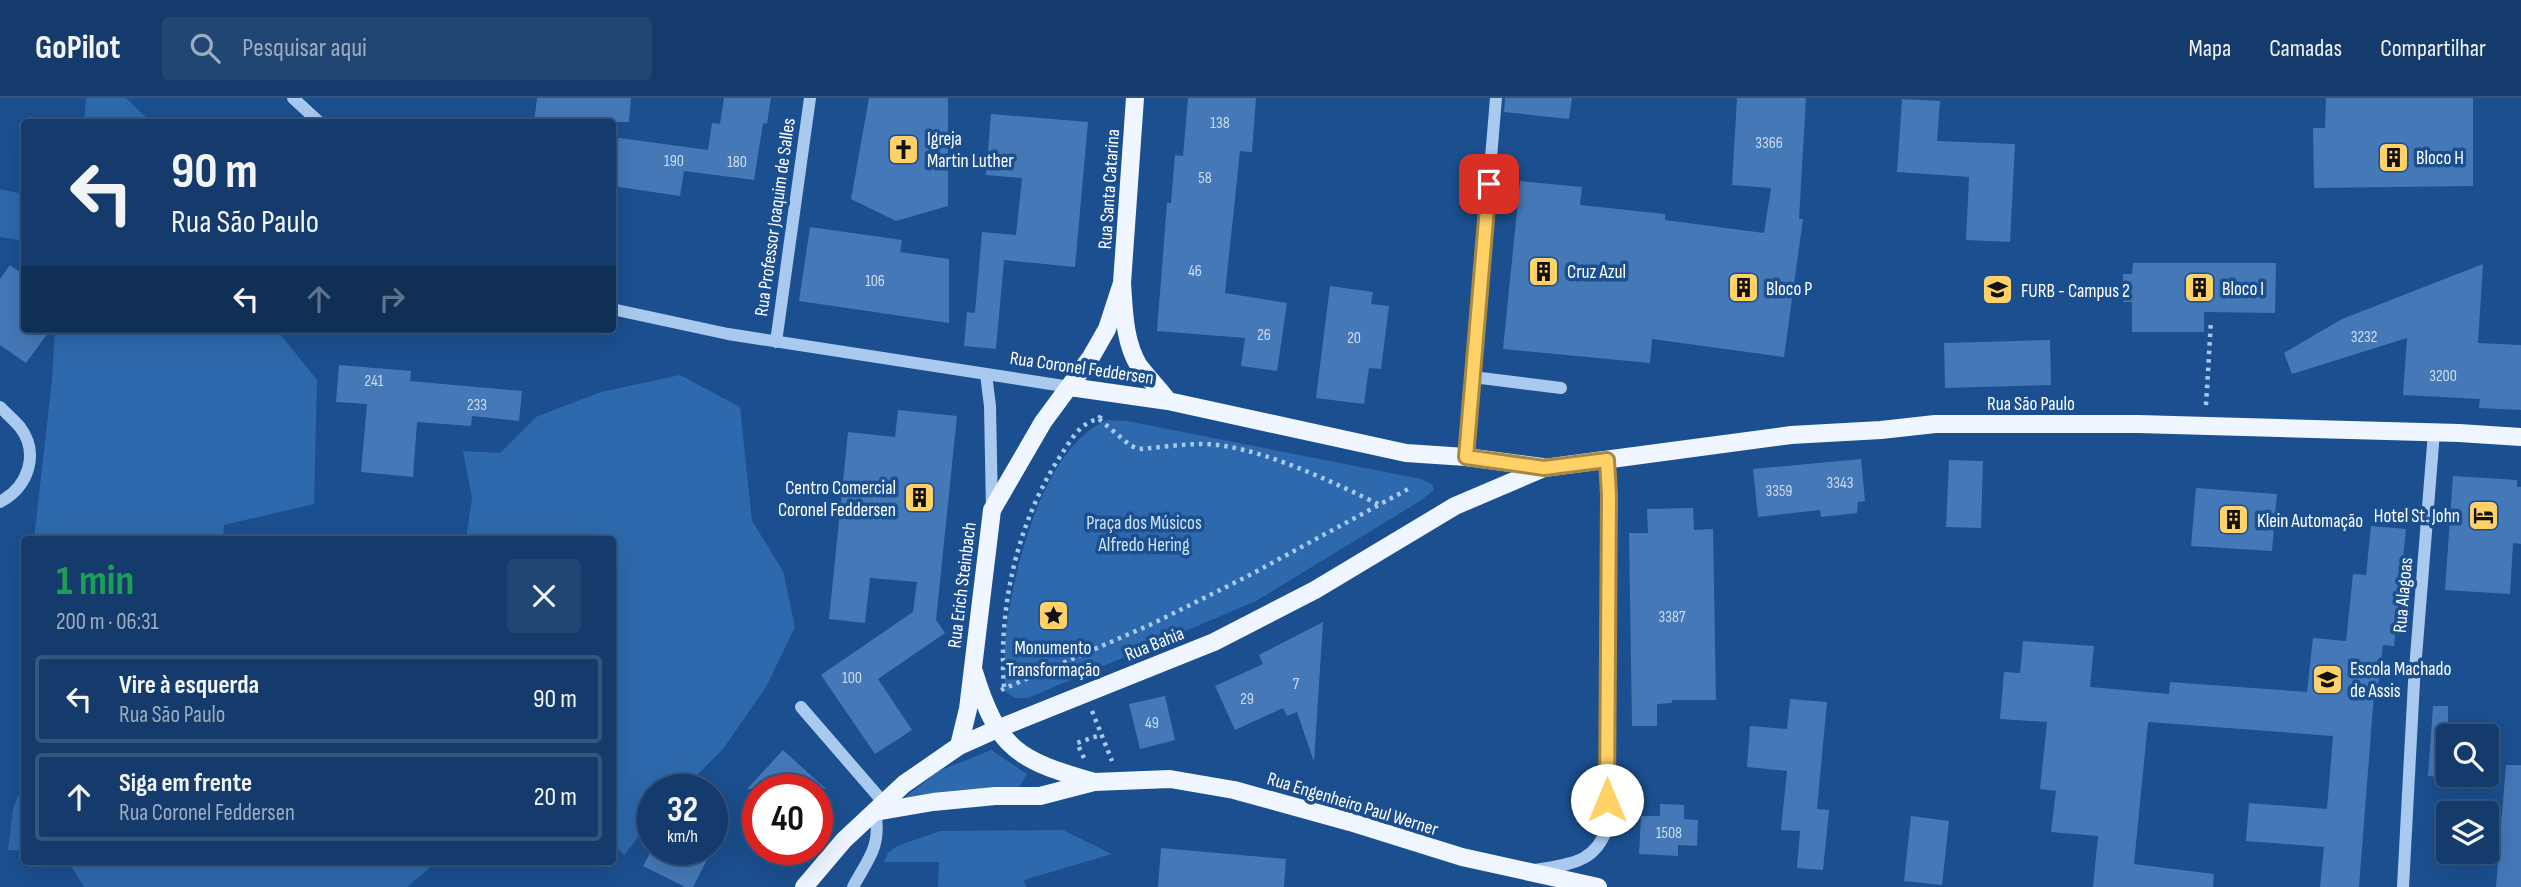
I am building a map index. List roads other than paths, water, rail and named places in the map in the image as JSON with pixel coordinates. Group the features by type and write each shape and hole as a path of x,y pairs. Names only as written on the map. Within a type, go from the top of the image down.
{"main road":[{"name":"Rua Santa Catarina","path":"1135,98 1122,283 1124,313 1131,349 1139,365 1168,401"},
{"name":"Rua Santa Catarina","path":"1070,387 1091,358 1107,329 1122,283"},
{"name":"Rua Coronel Feddersen","path":"1070,387 1168,401 1406,453 1466,457 1544,468"},
{"name":"Rua Erich Steinbach","path":"959,746 968,709 992,510 1043,422 1070,387"},
{"name":"Rua São Paulo","path":"1544,468 1791,435 1935,424 2257,426 2521,437"},
{"name":"Rua Bahia","path":"804,887 844,840 904,784 959,746 1214,642 1315,590 1455,506 1544,468"},
{"name":"Rua Erich Steinbach","path":"972,665 985,705 997,729"},
{"name":"Rua Engenheiro Paul Werner","path":"997,729 1011,747 1050,769 1094,782"},
{"name":"Rua Engenheiro Paul Werner","path":"879,808 995,796 1040,796 1094,782 1170,779 1234,790 1462,857 1598,887"}],"street":[{"path":"293,98 316,119"},
{"name":"Rua Professor Joaquim de Salles","path":"776,341 810,98"},
{"path":"1466,457 1496,98"},
{"name":"Rua Coronel Feddersen","path":"616,310 776,341 1070,387"},
{"name":"Rua Erich Steinbach","path":"986,374 990,406 992,510"},
{"path":"1473,377 1561,388"},
{"path":"0,407 21,428 31,449 29,472 14,495 0,502"},
{"name":"Rua Alagoas","path":"2403,887 2414,682 2434,432"},
{"path":"1524,872 1580,861 1602,843 1607,828 1607,460"},
{"path":"801,707 879,808 878,835 874,848 853,887"}],"place":[{"name":"Igreja Martin Luther","path":"904,149"},
{"name":"Bloco H","path":"2393,157"},
{"name":"Cruz Azul","path":"1544,271"},
{"name":"Bloco P","path":"1743,288"},
{"name":"Bloco I","path":"2199,288"},
{"name":"FURB - Campus 2","path":"1998,290"},
{"name":"Centro Comercial Coronel Feddersen","path":"919,498"},
{"name":"Hotel St. John","path":"2483,515"},
{"name":"Klein Automação","path":"2234,520"},
{"name":"Monumento Transformação","path":"1053,616"},
{"name":"Escola Machado de Assis","path":"2327,679"}],"park label":[{"name":"Praça dos Músicos Alfredo Hering","path":"1144,533"}]}
